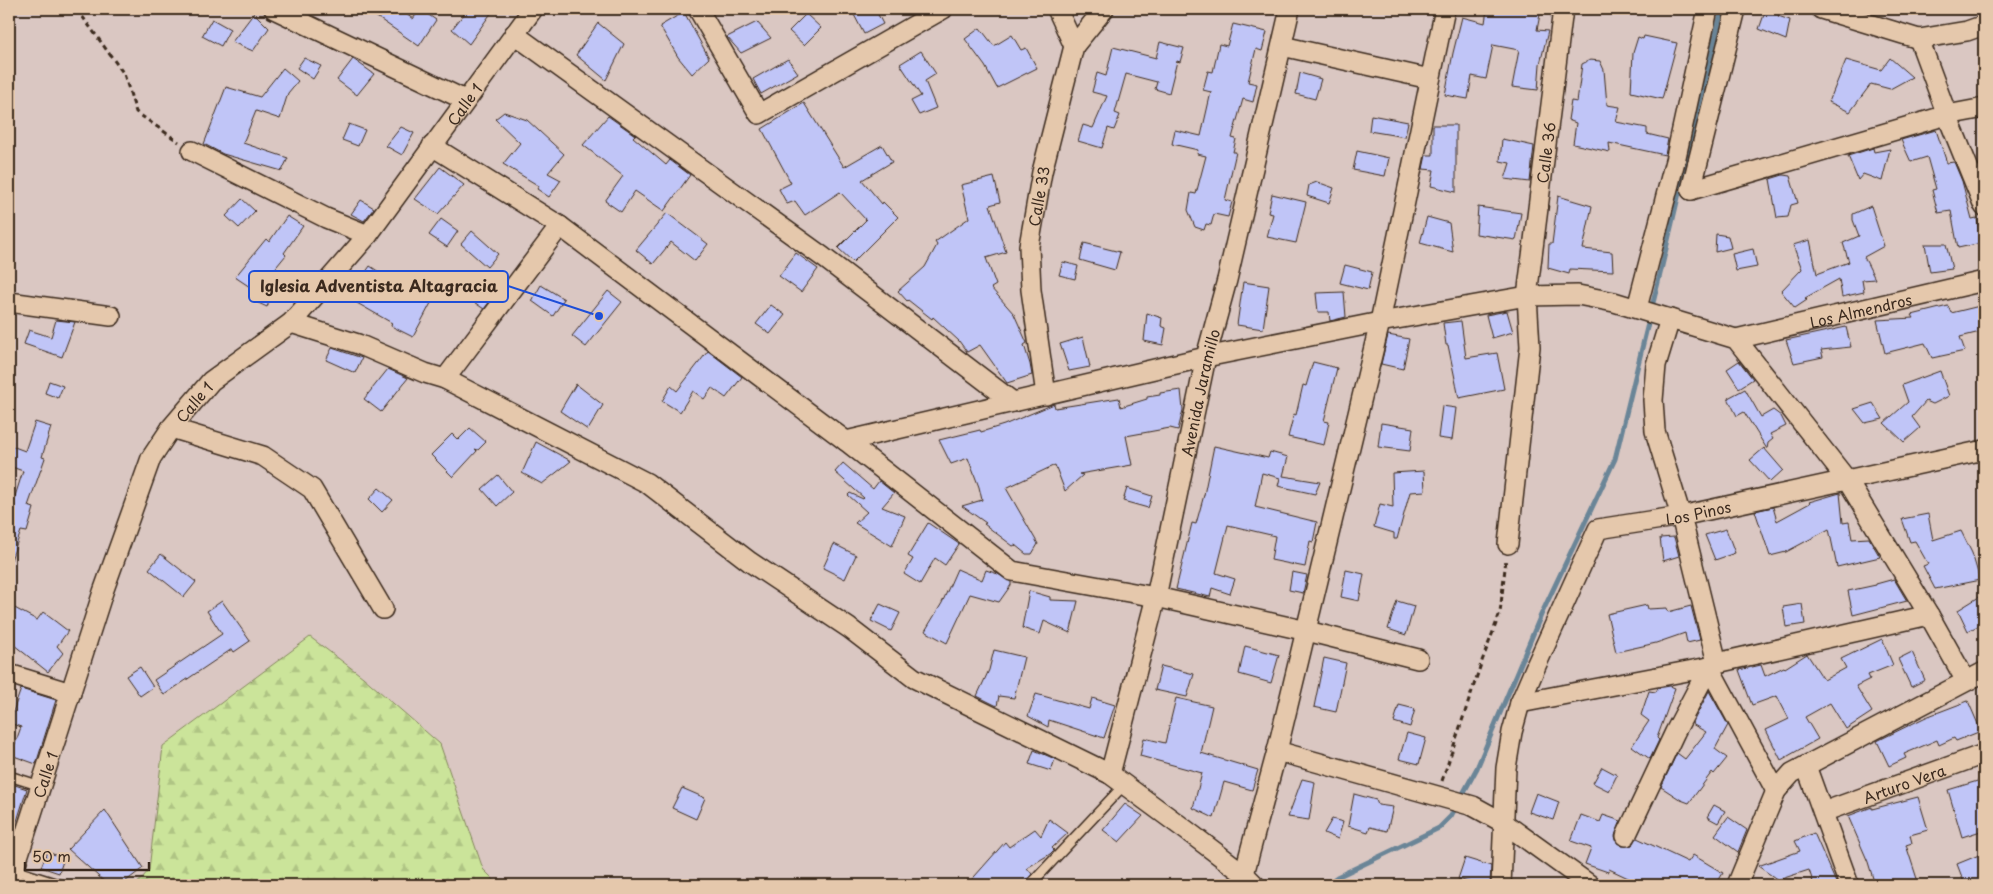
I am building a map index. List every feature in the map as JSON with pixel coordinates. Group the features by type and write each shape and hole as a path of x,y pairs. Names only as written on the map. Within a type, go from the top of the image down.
{"street":[{"path":"274,9 306,15 465,100"},
{"name":"Calle 1","path":"11,877 72,693 103,592 151,458 171,428 211,381 291,323 368,235 533,9"},
{"path":"698,9 760,114 944,9"},
{"path":"1057,9 1074,46"},
{"name":"Calle 33","path":"1046,395 1031,290 1029,246 1042,172 1074,46 1104,9"},
{"name":"Avenida Jaramillo","path":"1117,779 1206,357 1227,280 1290,9"},
{"path":"291,323 358,344 425,373 445,379 647,483 750,562 849,628 914,678 1117,779 1249,880 1277,751 1380,322 1445,9"},
{"name":"Calle 36","path":"1508,544 1530,347 1527,296 1562,9"},
{"path":"1708,9 1674,166 1653,313 1656,365 1653,400 1655,431 1681,516 1713,665 1776,791"},
{"path":"1736,9 1691,190 1947,115 1984,108"},
{"path":"1821,9 1919,38 1967,30 1984,25"},
{"path":"514,34 823,256 1013,402"},
{"path":"1919,38 1947,115 1984,206"},
{"path":"1282,46 1430,79"},
{"path":"432,146 560,226 846,441 1012,572 1156,597 1307,631 1418,659"},
{"path":"192,150 326,218 368,235"},
{"path":"445,379 560,226"},
{"name":"Los Almendros","path":"1736,339 1984,281"},
{"path":"846,441 1206,357 1380,322 1527,296 1578,295 1653,313 1736,339 1847,480 1929,615 1966,681"},
{"path":"9,302 111,316"},
{"path":"171,428 263,456 312,489 383,609"},
{"name":"Los Pinos","path":"1520,703 1598,529 1681,516 1984,450"},
{"path":"1501,885 1506,768 1520,703 1713,665 1929,615"},
{"path":"1626,836 1675,732 1713,665"},
{"path":"1738,885 1776,791 1792,773 1984,672"},
{"path":"9,674 72,693"},
{"path":"1277,751 1473,806 1504,824 1590,885"},
{"name":"Arturo Vera","path":"1823,812 1984,754"},
{"path":"1806,766 1849,885"}],"lane":[{"path":"9,776 41,786"},
{"path":"1030,885 1117,779"},
{"path":"11,877 60,885"}],"path":[{"path":"77,9 124,74 136,112 192,150"},
{"path":"1443,798 1482,660 1500,614 1508,544"}],"green space":[{"path":"310,637 363,677 440,744 483,869 499,885 136,885 149,870 163,746"}],"building":[{"path":"365,9 399,9 413,19 420,9 436,20 419,46"},
{"path":"468,9 494,9 469,44 452,29"},
{"path":"851,9 875,9 883,24 864,34"},
{"path":"1487,9 1541,9 1537,30 1548,31 1540,64 1538,90 1512,87 1519,50 1493,45 1486,79 1472,76 1468,99 1445,95 1462,17 1485,23"},
{"path":"1766,9 1782,9 1778,16 1790,20 1786,40 1759,29"},
{"path":"684,12 709,58 692,74 678,57 660,26"},
{"path":"254,13 269,28 253,51 232,42"},
{"path":"806,14 821,28 804,45 789,31"},
{"path":"212,19 230,29 221,46 202,36"},
{"path":"757,22 771,38 741,53 727,37"},
{"path":"598,23 624,44 606,80 576,55"},
{"path":"1233,24 1267,32 1262,51 1256,49 1248,82 1257,84 1253,102 1243,99 1232,138 1236,139 1233,152 1236,152 1225,200 1232,202 1228,217 1214,214 1211,225 1206,224 1204,230 1195,227 1188,210 1191,193 1196,194 1206,156 1197,154 1198,150 1172,144 1175,130 1201,136 1211,92 1203,90 1208,71 1213,72 1219,44 1227,46"},
{"path":"980,28 994,46 1012,35 1021,50 1026,48 1037,68 997,88 985,66 965,39"},
{"path":"1644,36 1677,43 1662,99 1631,92 1633,53 1638,37 1643,39"},
{"path":"1160,42 1184,48 1180,62 1177,61 1169,93 1155,89 1157,82 1126,74 1115,113 1120,115 1114,130 1108,128 1102,148 1078,141 1083,125 1093,128 1107,96 1092,92 1097,73 1106,76 1113,47 1156,58"},
{"path":"921,51 936,74 925,81 936,108 919,115 911,101 921,96 900,64"},
{"path":"304,58 321,66 313,79 297,68"},
{"path":"1890,58 1912,77 1890,89 1871,84 1850,112 1829,102 1846,60 1881,70"},
{"path":"353,59 374,74 357,95 337,80"},
{"path":"788,59 798,73 761,94 753,79"},
{"path":"1590,60 1600,61 1604,70 1607,105 1620,107 1616,122 1647,128 1647,134 1668,139 1665,155 1609,143 1610,152 1573,144 1576,123 1568,120 1571,101 1577,102 1582,64"},
{"path":"283,68 298,81 288,93 280,119 256,111 243,143 288,158 282,171 223,154 204,144 226,87 260,97"},
{"path":"1300,73 1321,79 1315,99 1296,94"},
{"path":"804,103 844,167 882,145 892,162 862,180 882,204 883,202 898,217 853,262 838,248 866,220 840,192 805,215 795,201 787,204 779,189 791,183 762,129"},
{"path":"504,112 527,120 564,154 548,173 561,180 549,197 537,189 539,186 503,164 520,143 495,119"},
{"path":"1371,115 1408,122 1405,137 1369,131"},
{"path":"608,116 635,135 633,137 666,165 670,160 690,175 664,211 635,191 621,212 605,201 623,176 583,145"},
{"path":"349,124 365,130 358,146 342,140"},
{"path":"1433,125 1456,125 1456,192 1431,186 1434,170 1423,169 1426,155 1433,155"},
{"path":"401,127 414,133 402,155 386,146"},
{"path":"1936,130 1947,163 1954,162 1962,181 1972,219 1977,218 1981,243 1958,248 1951,211 1938,213 1932,190 1936,189 1927,157 1911,162 1901,140"},
{"path":"1502,139 1534,146 1530,182 1505,179 1510,163 1500,161"},
{"path":"1873,148 1874,152 1890,149 1882,181 1863,174 1858,180 1848,156"},
{"path":"1357,151 1389,158 1385,176 1353,170"},
{"path":"440,167 464,185 438,214 415,199"},
{"path":"1783,175 1790,176 1798,203 1791,205 1788,217 1777,218 1770,179"},
{"path":"994,177 1000,202 990,205 1006,252 986,258 996,285 991,288 1014,314 1027,343 1024,345 1032,375 1007,383 980,345 967,352 959,341 933,317 932,319 907,301 898,291 925,267 937,245 935,242 969,218 961,185"},
{"path":"1317,182 1334,188 1329,203 1307,196 1309,185"},
{"path":"1272,194 1306,202 1296,243 1267,237 1273,214 1268,213"},
{"path":"1558,196 1592,206 1583,249 1612,252 1613,271 1570,269 1569,274 1548,268 1549,244 1552,244"},
{"path":"242,199 255,211 239,228 226,216"},
{"path":"361,200 374,208 364,221 351,214"},
{"path":"1871,206 1884,246 1864,257 1875,279 1862,280 1864,292 1842,297 1839,279 1805,298 1807,300 1795,308 1781,291 1802,269 1793,245 1810,240 1817,274 1849,262 1843,243 1859,236 1853,220 1853,214"},
{"path":"1478,207 1521,213 1516,240 1476,234"},
{"path":"667,213 708,244 695,261 671,242 653,264 636,250"},
{"path":"287,216 303,226 284,253 286,255 259,288 272,294 267,307 252,300 256,291 235,277 266,239 269,242"},
{"path":"1427,217 1449,223 1453,252 1420,243"},
{"path":"441,219 458,231 447,247 429,235"},
{"path":"472,231 498,254 487,267 461,244"},
{"path":"1716,234 1728,236 1731,248 1715,252"},
{"path":"1084,243 1120,252 1115,270 1080,260"},
{"path":"1925,244 1946,244 1952,269 1930,272"},
{"path":"1753,249 1757,267 1736,271 1732,254"},
{"path":"796,253 818,269 801,292 779,276"},
{"path":"1063,262 1078,266 1075,279 1059,275"},
{"path":"1345,265 1372,272 1368,290 1340,283"},
{"path":"370,266 394,282 392,284 431,303 413,337 391,326 392,323 357,303 362,295 351,288 358,278 361,279"},
{"path":"478,272 500,288 484,309 462,294"},
{"path":"1243,282 1269,286 1263,329 1237,325"},
{"path":"541,285 564,299 553,316 532,301"},
{"path":"608,291 622,302 586,347 572,336"},
{"path":"1344,292 1346,317 1330,321 1329,312 1318,312 1316,293"},
{"path":"771,305 785,315 770,334 756,324"},
{"path":"1984,305 1984,331 1960,337 1965,351 1932,358 1925,343 1885,353 1877,320 1914,318 1912,315 1948,306 1951,313"},
{"path":"1507,311 1513,332 1492,338 1486,315"},
{"path":"1147,313 1162,318 1161,326 1166,328 1163,345 1144,341"},
{"path":"56,320 75,322 62,357 24,344 29,330 51,337"},
{"path":"1461,321 1466,358 1497,353 1504,389 1459,398 1448,345 1446,345 1443,323"},
{"path":"1846,327 1851,347 1821,350 1823,357 1794,363 1786,340"},
{"path":"1388,335 1409,339 1403,369 1381,364"},
{"path":"1083,337 1090,367 1069,371 1060,344"},
{"path":"332,348 362,358 355,373 326,360"},
{"path":"708,351 742,377 726,398 712,388 704,399 693,391 680,412 662,401 671,386 677,391"},
{"path":"1739,361 1753,379 1739,388 1727,369"},
{"path":"1313,362 1337,368 1324,421 1329,422 1324,445 1288,437 1294,414 1296,415 1303,385 1306,386"},
{"path":"388,369 408,378 381,412 364,399"},
{"path":"1940,371 1949,396 1933,404 1926,401 1912,417 1920,428 1904,442 1884,423 1908,402 1902,385"},
{"path":"49,381 63,386 58,398 45,393"},
{"path":"576,384 603,405 588,430 560,411"},
{"path":"1745,389 1761,417 1773,410 1781,416 1786,426 1770,434 1773,439 1768,443 1767,449 1744,412 1737,416 1728,398"},
{"path":"1181,390 1183,410 1178,430 1170,428 1126,436 1132,465 1079,474 1083,475 1065,491 1055,465 1006,488 1038,544 1032,554 1026,554 1015,545 1013,546 962,506 982,500 979,487 968,458 951,464 939,440 980,430 981,432 1004,425 1054,404 1055,408 1119,398 1121,407 1147,399 1147,397 1160,395 1160,393"},
{"path":"1873,403 1883,419 1865,423 1854,409"},
{"path":"1442,406 1456,408 1452,440 1438,438"},
{"path":"35,422 51,427 42,457 45,458 28,506 34,508 27,532 21,531 11,560 9,560 9,515 23,471 9,466 9,445 25,451"},
{"path":"1381,423 1413,428 1410,451 1378,447"},
{"path":"470,428 486,442 478,450 475,449 477,451 453,477 431,455 452,434 458,440"},
{"path":"536,442 571,461 542,484 522,473"},
{"path":"1214,446 1268,458 1270,452 1288,457 1283,476 1320,482 1315,494 1278,486 1280,478 1262,473 1255,507 1317,522 1313,542 1310,541 1305,567 1271,560 1275,536 1228,525 1216,573 1235,579 1230,594 1212,588 1210,597 1176,589 1192,523 1196,524 1204,495"},
{"path":"1764,448 1783,470 1770,482 1750,460"},
{"path":"843,463 873,489 879,481 894,493 882,507 905,516 892,546 855,523 867,512 848,495 850,493 864,498 835,472"},
{"path":"1424,471 1425,491 1410,492 1397,539 1394,539 1394,533 1374,527 1380,504 1393,507 1392,473"},
{"path":"498,475 512,492 497,506 482,489"},
{"path":"379,488 393,500 382,512 369,499"},
{"path":"1127,488 1152,496 1148,508 1123,501"},
{"path":"1840,493 1843,523 1849,522 1852,539 1869,538 1880,557 1837,567 1829,529 1786,552 1770,556 1755,511 1773,507 1777,521 1809,502"},
{"path":"1928,514 1933,540 1961,531 1972,553 1980,580 1935,589 1923,566 1928,564 1915,541 1910,542 1902,519"},
{"path":"928,523 959,544 945,565 935,558 920,584 904,574 913,559 908,556"},
{"path":"1726,529 1735,553 1715,560 1705,535"},
{"path":"1674,537 1679,556 1663,561 1660,538"},
{"path":"834,544 856,555 845,579 823,568"},
{"path":"161,554 196,582 184,597 149,569"},
{"path":"957,569 982,580 986,570 998,574 1011,582 1011,585 999,602 970,594 947,643 925,631 942,603"},
{"path":"1346,570 1364,574 1359,601 1341,597"},
{"path":"1292,572 1307,575 1303,593 1289,590"},
{"path":"1894,579 1907,601 1853,615 1848,591"},
{"path":"1029,591 1050,597 1050,600 1078,601 1070,633 1044,621 1040,634 1022,628"},
{"path":"1984,594 1984,623 1968,631 1958,610"},
{"path":"222,601 250,641 234,652 232,649 164,695 154,680 222,634 207,611"},
{"path":"1397,601 1414,606 1406,635 1388,629"},
{"path":"880,604 900,613 891,631 871,621"},
{"path":"1802,604 1805,624 1786,627 1783,607"},
{"path":"9,605 37,620 43,612 68,631 57,646 63,653 48,672 9,641"},
{"path":"1647,605 1648,609 1667,608 1668,612 1691,606 1700,640 1687,643 1685,633 1656,643 1616,652 1607,614"},
{"path":"1882,639 1893,665 1868,675 1870,679 1856,686 1872,712 1846,729 1830,703 1805,717 1818,739 1781,760 1766,730 1789,719 1777,696 1752,705 1739,670 1761,665 1765,676 1785,668 1807,654 1824,680 1846,668 1841,659"},
{"path":"1245,646 1279,655 1271,683 1239,674"},
{"path":"994,650 1024,657 1014,698 999,696 997,706 977,696 989,670"},
{"path":"1912,652 1925,680 1911,687 1898,659"},
{"path":"1324,658 1346,663 1336,712 1314,707"},
{"path":"1161,666 1194,674 1187,697 1155,690"},
{"path":"140,667 153,687 140,696 126,676"},
{"path":"1670,686 1675,688 1657,738 1659,740 1650,759 1632,746 1649,721 1641,715 1649,691 1656,692 1658,688"},
{"path":"21,689 56,700 36,764 11,755 21,727 9,723"},
{"path":"1709,691 1728,725 1715,749 1727,758 1714,774 1712,772 1689,803 1661,787 1677,753 1685,759 1706,732 1692,724"},
{"path":"1036,694 1089,709 1092,698 1115,705 1104,738 1049,720 1048,727 1028,716"},
{"path":"1176,698 1212,706 1201,753 1258,770 1252,790 1224,782 1214,818 1193,808 1202,773 1140,756 1144,738 1165,743"},
{"path":"1968,701 1981,731 1956,741 1954,738 1939,745 1937,740 1904,754 1906,758 1889,766 1877,741 1926,717"},
{"path":"1399,705 1415,709 1410,727 1394,722"},
{"path":"1407,733 1426,738 1419,764 1399,759"},
{"path":"1034,750 1055,759 1051,771 1029,764"},
{"path":"1602,767 1617,775 1609,791 1593,783"},
{"path":"1302,779 1315,782 1309,820 1288,817"},
{"path":"1984,779 1984,830 1962,837 1948,790"},
{"path":"9,783 27,789 12,837 9,837"},
{"path":"682,788 705,798 696,819 672,808"},
{"path":"1536,793 1559,802 1553,820 1529,812"},
{"path":"1354,794 1376,800 1378,805 1393,807 1387,831 1370,827 1368,832 1348,826"},
{"path":"1918,797 1928,830 1910,835 1912,843 1906,845 1919,885 1875,885 1868,862 1848,816 1872,807 1872,809"},
{"path":"1125,804 1143,816 1119,842 1103,830"},
{"path":"1714,805 1725,811 1718,823 1707,817"},
{"path":"105,810 143,868 121,885 108,885 68,849"},
{"path":"1581,815 1600,822 1603,815 1621,821 1615,836 1617,843 1622,846 1632,845 1637,838 1688,862 1693,855 1723,873 1716,885 1643,885 1609,869 1608,872 1585,864 1591,848 1571,841"},
{"path":"1728,817 1747,830 1738,852 1715,835"},
{"path":"1049,819 1068,833 1052,848 1054,850 1050,854 1027,868 1032,874 1022,885 967,885 1005,842 1009,847 1035,829 1041,836"},
{"path":"1332,819 1343,822 1338,839 1324,833"},
{"path":"1814,833 1837,885 1814,885 1809,870 1778,880 1758,866 1800,851 1795,841"},
{"path":"47,852 64,858 59,873 41,867"},
{"path":"1984,853 1984,885 1965,885 1957,864"},
{"path":"1465,858 1491,866 1490,885 1479,885 1458,879"}],"waterway":[{"path":"1326,885 1337,877 1439,828 1451,816 1477,768 1541,615 1615,459 1722,9"}],"place":[{"name":"Iglesia Adventista Altagracia","path":"599,316"}]}
